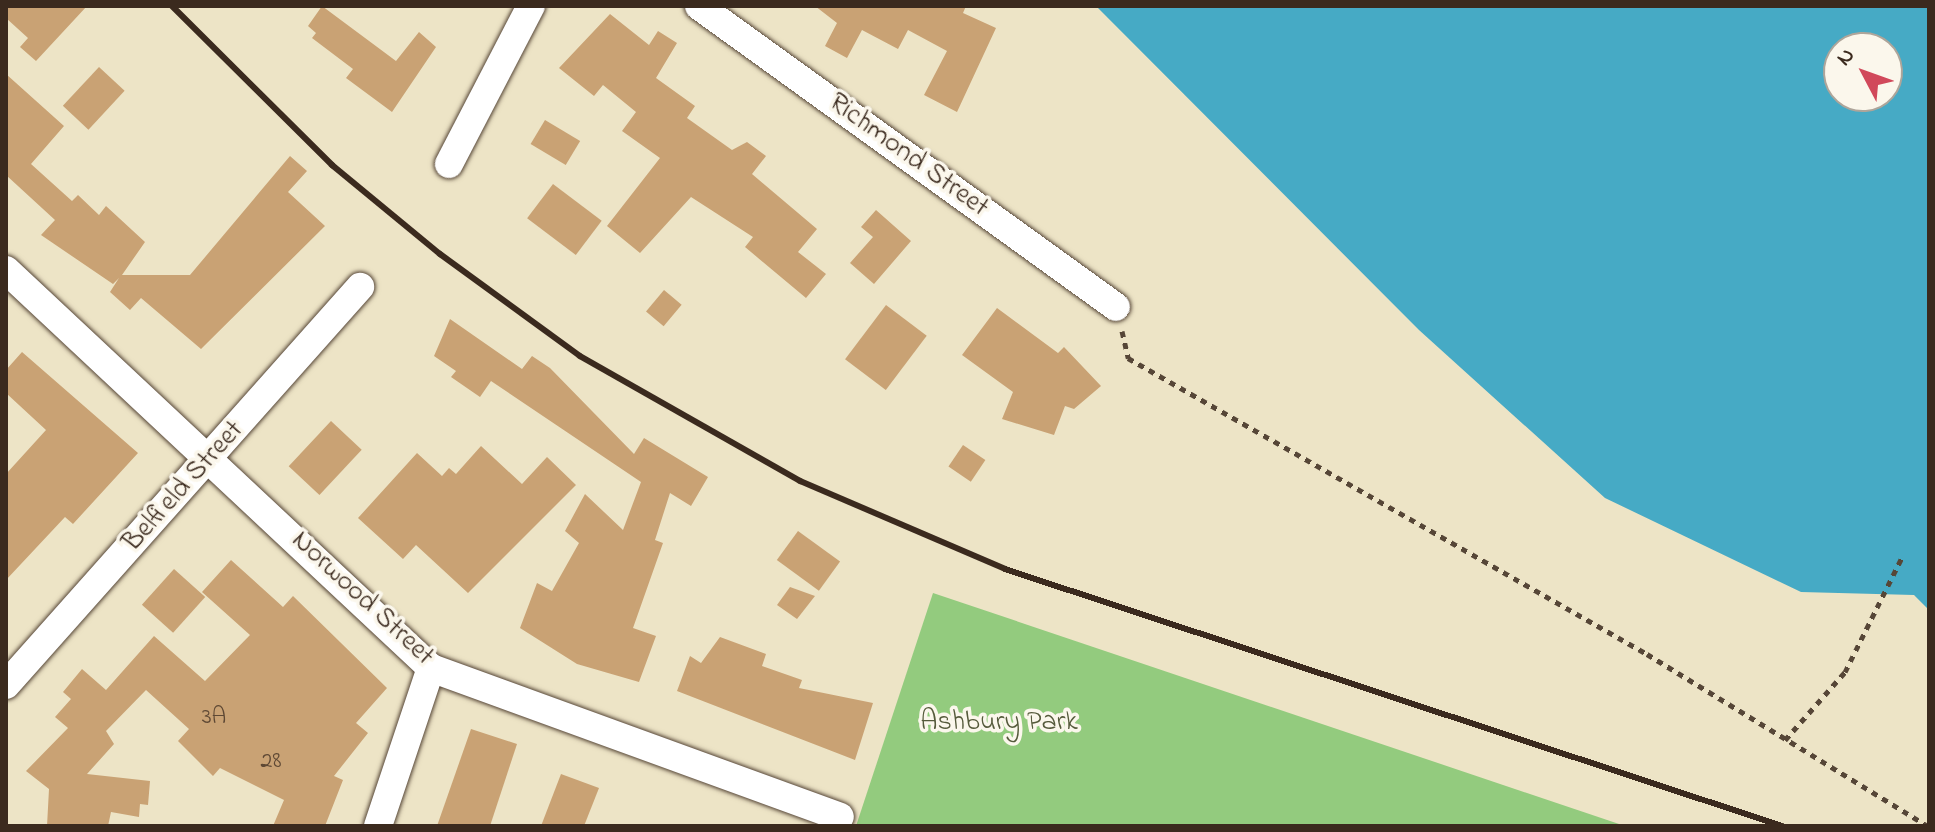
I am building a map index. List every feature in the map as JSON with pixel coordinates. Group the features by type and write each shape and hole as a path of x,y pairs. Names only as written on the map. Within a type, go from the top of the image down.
{"street":[{"path":"449,164 531,6"},
{"name":"Richmond Street","path":"699,6 1116,307"},
{"name":"Norwood Street","path":"6,270 213,456 431,668 840,817"},
{"name":"Belfield Street","path":"6,685 213,456 360,287"},
{"path":"378,826 431,668"}],"path":[{"path":"1116,307 1128,358 1928,826"},
{"path":"1785,740 1845,672 1902,557"}],"green space":[{"name":"Ashbury Park","path":"933,593 1625,826 856,826"}],"water":[{"path":"1096,6 1929,6 1929,610 1914,595 1801,592 1605,498 1419,330"}],"building":[{"path":"6,6 87,6 36,61 20,47 28,38 6,18"},
{"path":"322,6 396,61 419,32 436,47 392,112 346,78 353,69 312,38 316,33 308,26"},
{"path":"815,6 966,6 963,13 996,28 957,112 924,95 947,51 908,30 898,49 862,30 847,58 825,46 837,23"},
{"path":"610,14 649,45 658,31 677,43 656,78 695,106 687,118 732,150 747,142 766,156 752,174 817,229 798,252 826,274 806,298 745,247 753,237 691,197 640,253 607,226 660,158 622,131 636,112 603,85 594,96 559,68"},
{"path":"99,67 125,91 88,130 63,106"},
{"path":"6,74 64,126 31,164 72,201 78,195 99,215 106,206 145,242 122,275 190,275 290,156 307,171 288,192 325,226 201,349 141,298 130,310 110,292 119,278 113,284 41,235 55,220 6,175"},
{"path":"545,120 580,141 566,165 531,144"},
{"path":"553,184 602,221 576,255 527,218"},
{"path":"876,210 911,241 874,284 850,263 873,237 861,227"},
{"path":"664,290 682,305 664,326 646,311"},
{"path":"886,305 927,336 886,390 845,359"},
{"path":"997,308 1058,353 1064,347 1101,386 1074,409 1065,406 1054,435 1002,419 1013,392 962,355"},
{"path":"450,319 522,369 532,356 550,368 634,454 644,438 708,477 691,506 670,493 655,540 663,543 633,628 656,636 639,682 577,664 520,628 537,583 552,591 579,543 565,531 585,494 623,530 641,482 491,381 480,397 451,377 456,371 434,356"},
{"path":"22,352 138,453 73,524 65,517 6,580 6,474 46,430 6,393 6,370"},
{"path":"331,421 362,450 319,495 289,466"},
{"path":"963,445 985,460 971,482 948,467"},
{"path":"481,446 522,484 547,457 576,485 468,593 416,545 403,559 358,518 417,453 442,476 449,468 456,474"},
{"path":"798,531 840,562 819,591 777,560"},
{"path":"231,560 283,607 293,596 387,688 356,723 368,733 334,776 343,780 325,826 273,826 284,800 220,768 213,776 178,741 189,729 146,690 106,731 114,744 87,774 150,781 148,805 140,804 139,817 111,812 108,826 47,826 49,789 26,771 68,728 55,717 71,699 63,692 82,669 106,690 154,636 205,681 250,635 202,592"},
{"path":"174,569 205,597 173,633 142,605"},
{"path":"790,587 815,596 797,619 777,605"},
{"path":"720,637 766,654 762,666 802,680 799,688 873,703 855,760 677,691 690,656 701,663"},
{"path":"471,729 517,744 490,826 437,826"},
{"path":"561,774 599,788 584,826 541,826"}],"railway":[{"path":"172,6 332,165 440,254 580,356 800,481 1005,569 1782,826"}]}
